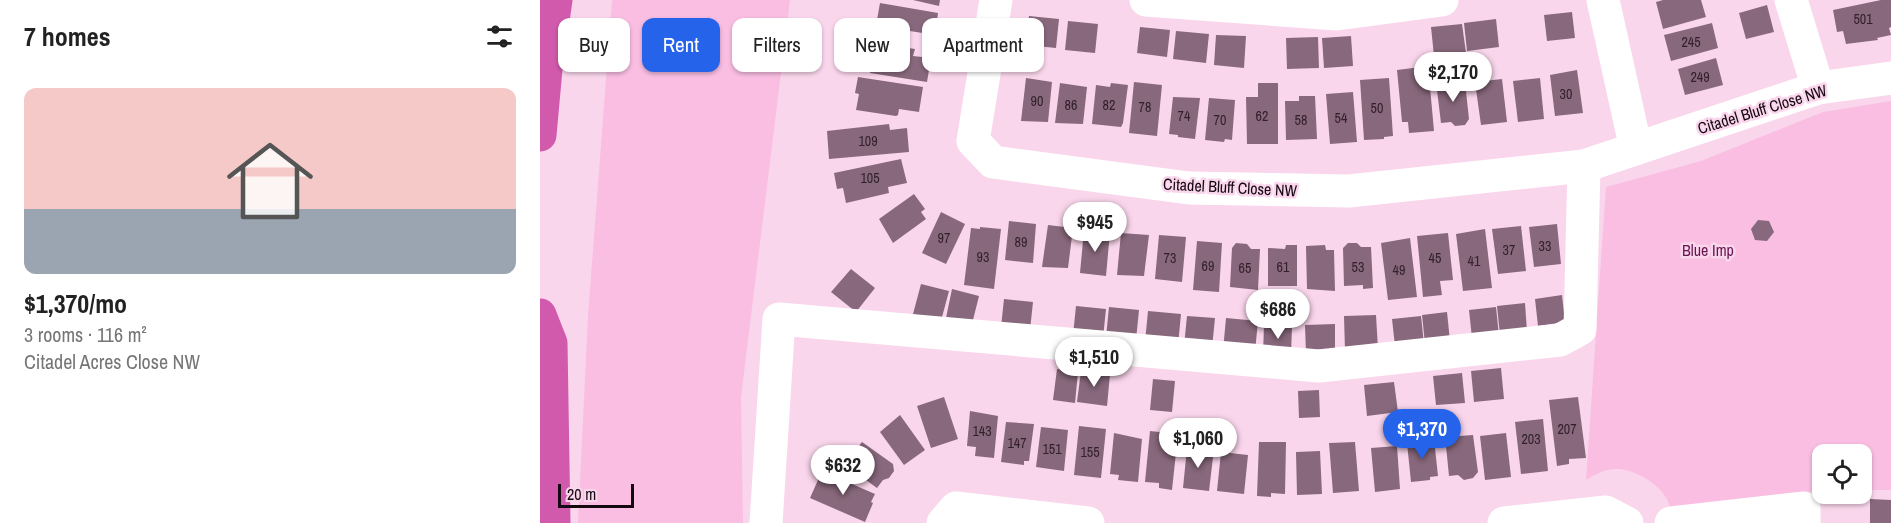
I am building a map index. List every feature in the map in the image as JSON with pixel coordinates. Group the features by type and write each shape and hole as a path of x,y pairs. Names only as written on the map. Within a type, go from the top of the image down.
{"highway":[{"path":"540,135 546,69 556,0"},
{"path":"540,315 551,343 554,523"}],"street":[{"name":"Citadel Bluff Close NW","path":"996,0 973,141 993,162 1189,188 1349,192 1584,166 1818,88 1891,78"},
{"path":"1146,0 1337,14 1442,0"},
{"path":"1603,0 1636,149"},
{"path":"1791,0 1818,88"},
{"path":"766,523 779,319 1319,366 1560,340 1580,330 1584,166"},
{"path":"943,523 956,508 1088,523"},
{"path":"1671,523 1804,508 1803,523"},
{"path":"1504,523 1606,512 1627,523"}],"green space":[{"path":"612,0 790,0 788,18 732,18 732,72 781,72 741,397 743,523 578,523 588,316 607,72 630,72 630,18 611,18"},
{"name":"Blue Imp","path":"1891,101 1891,490 1872,490 1872,444 1812,444 1812,492 1670,511 1669,503 1659,488 1634,473 1609,469 1586,480 1606,187 1701,161 1823,112"}],"building":[{"path":"913,0 940,0 939,6"},
{"path":"1701,0 1706,17 1663,29 1656,2"},
{"path":"1891,0 1891,27 1889,28 1891,35 1877,38 1878,40 1846,44 1843,31 1837,32 1833,10"},
{"path":"880,3 938,13 937,18 922,18 922,33 910,31 910,18 877,18"},
{"path":"1767,5 1774,32 1746,39 1739,13"},
{"path":"1572,12 1575,38 1547,41 1544,15"},
{"path":"1029,16 1059,19 1056,48 1044,47 1044,18 1029,18"},
{"path":"1496,19 1499,47 1467,51 1464,23"},
{"path":"1068,21 1098,24 1095,53 1065,50"},
{"path":"1712,23 1718,48 1671,61 1664,35"},
{"path":"1462,24 1466,53 1434,56 1431,27"},
{"path":"1140,27 1170,30 1167,57 1137,53"},
{"path":"1176,31 1209,34 1206,63 1173,59"},
{"path":"1216,35 1246,36 1244,68 1214,65"},
{"path":"1351,36 1353,66 1324,68 1322,38"},
{"path":"1318,37 1319,68 1287,69 1286,38"},
{"path":"910,48 915,49 913,56 922,57 922,72 929,72 927,82 870,73 910,72"},
{"path":"1716,58 1723,85 1685,95 1678,69"},
{"path":"1421,67 1422,77 1429,76 1434,131 1409,133 1408,122 1402,122 1397,70"},
{"path":"1577,70 1583,113 1555,116 1550,75"},
{"path":"858,77 923,87 919,112 899,109 896,116 856,110 859,94 855,93"},
{"path":"1026,78 1052,82 1048,122 1021,121"},
{"path":"1389,78 1393,136 1364,140 1360,80"},
{"path":"1540,78 1544,119 1518,122 1513,81"},
{"path":"1502,79 1507,122 1481,125 1475,82"},
{"path":"1448,81 1448,83 1465,82 1469,119 1465,125 1455,126 1451,122 1441,123 1436,82"},
{"path":"1134,82 1162,85 1157,136 1129,133"},
{"path":"1060,83 1087,87 1083,124 1055,123"},
{"path":"1111,83 1128,85 1123,123 1121,127 1092,124 1096,85 1110,87"},
{"path":"1258,83 1278,83 1278,144 1247,144 1246,97 1258,97"},
{"path":"1353,92 1357,142 1330,144 1326,94"},
{"path":"1299,96 1315,96 1317,139 1286,140 1285,101 1299,101"},
{"path":"1173,97 1200,98 1195,139 1169,134"},
{"path":"1209,98 1235,100 1232,140 1225,139 1224,142 1205,140"},
{"path":"889,124 890,130 907,128 909,152 829,159 827,131"},
{"path":"901,159 907,183 888,187 889,193 846,203 843,188 837,189 834,173"},
{"path":"914,194 925,209 921,212 926,219 893,243 879,219"},
{"path":"941,212 965,224 946,264 922,253"},
{"path":"1758,220 1769,221 1774,232 1767,241 1755,240 1751,229"},
{"path":"1009,221 1036,224 1033,263 1005,260"},
{"path":"1557,224 1561,264 1534,267 1529,227"},
{"path":"1048,225 1073,228 1068,268 1042,267"},
{"path":"1521,226 1526,271 1498,274 1492,229"},
{"path":"980,227 1001,229 994,289 964,285 971,228 980,229"},
{"path":"1485,229 1492,288 1463,291 1456,234"},
{"path":"1084,230 1110,232 1106,276 1080,273"},
{"path":"1121,233 1149,235 1144,276 1117,275"},
{"path":"1448,233 1453,280 1440,281 1442,295 1423,297 1417,236"},
{"path":"1159,235 1186,237 1182,282 1155,279"},
{"path":"1410,238 1417,297 1388,300 1381,243"},
{"path":"1197,241 1222,243 1219,292 1193,290"},
{"path":"1236,243 1247,244 1251,249 1260,249 1258,290 1230,287 1232,248"},
{"path":"1348,243 1371,247 1373,288 1363,289 1363,285 1344,286 1343,248"},
{"path":"1286,245 1297,245 1297,286 1268,286 1268,248 1285,249"},
{"path":"1325,245 1326,250 1334,250 1335,291 1307,289 1306,246"},
{"path":"851,269 875,288 856,312 831,292"},
{"path":"921,284 949,291 941,321 913,314"},
{"path":"952,289 979,296 972,324 946,318"},
{"path":"1562,295 1565,322 1538,326 1535,299"},
{"path":"1004,299 1033,302 1030,330 1001,327"},
{"path":"1525,303 1527,332 1500,335 1497,306"},
{"path":"1076,306 1106,309 1103,338 1073,335"},
{"path":"1109,307 1139,310 1136,340 1106,337"},
{"path":"1496,307 1499,336 1472,338 1469,310"},
{"path":"1148,311 1181,314 1178,345 1145,342"},
{"path":"1447,312 1450,341 1425,344 1422,315"},
{"path":"1376,315 1378,349 1345,351 1344,316"},
{"path":"1187,316 1215,318 1212,348 1184,346"},
{"path":"1421,316 1424,344 1395,346 1392,319"},
{"path":"1226,318 1258,321 1255,352 1223,350"},
{"path":"1335,324 1335,354 1306,354 1305,325"},
{"path":"1264,325 1292,326 1291,356 1263,355"},
{"path":"1501,368 1504,399 1474,402 1471,371"},
{"path":"1057,369 1078,372 1075,403 1053,400"},
{"path":"1081,371 1110,374 1107,406 1077,402"},
{"path":"1462,373 1465,403 1436,405 1433,376"},
{"path":"1153,379 1175,381 1172,412 1150,410"},
{"path":"1394,382 1398,412 1367,416 1364,385"},
{"path":"1319,390 1320,417 1299,418 1298,391"},
{"path":"944,397 958,439 931,448 917,406"},
{"path":"1578,397 1586,458 1569,459 1569,464 1557,466 1549,400"},
{"path":"970,411 998,416 994,458 975,456 976,447 967,446"},
{"path":"900,415 925,450 904,465 880,432"},
{"path":"1543,419 1548,471 1521,474 1515,422"},
{"path":"1006,422 1034,424 1029,461 1024,461 1024,465 1001,462"},
{"path":"1079,426 1106,429 1101,478 1074,475"},
{"path":"1041,427 1068,430 1064,471 1036,467"},
{"path":"1150,431 1178,434 1172,490 1159,488 1159,483 1145,482"},
{"path":"1114,433 1142,439 1138,482 1118,480 1119,475 1110,474"},
{"path":"1506,433 1511,477 1485,480 1480,436"},
{"path":"1459,434 1459,436 1473,435 1478,472 1473,478 1464,480 1458,475 1449,476 1445,436"},
{"path":"1434,439 1438,476 1430,477 1430,480 1411,482 1407,443"},
{"path":"862,442 893,464 894,471 877,488 844,464"},
{"path":"1259,442 1286,442 1285,494 1271,493 1271,497 1257,496"},
{"path":"1355,442 1359,491 1333,493 1329,443"},
{"path":"1397,446 1400,489 1375,492 1371,448"},
{"path":"1187,448 1214,449 1209,491 1183,488"},
{"path":"1320,451 1322,494 1297,495 1296,452"},
{"path":"1221,452 1248,455 1244,494 1217,491"},
{"path":"822,471 875,494 865,522 810,498"},
{"path":"1872,499 1891,500 1891,523 1870,523"}]}
